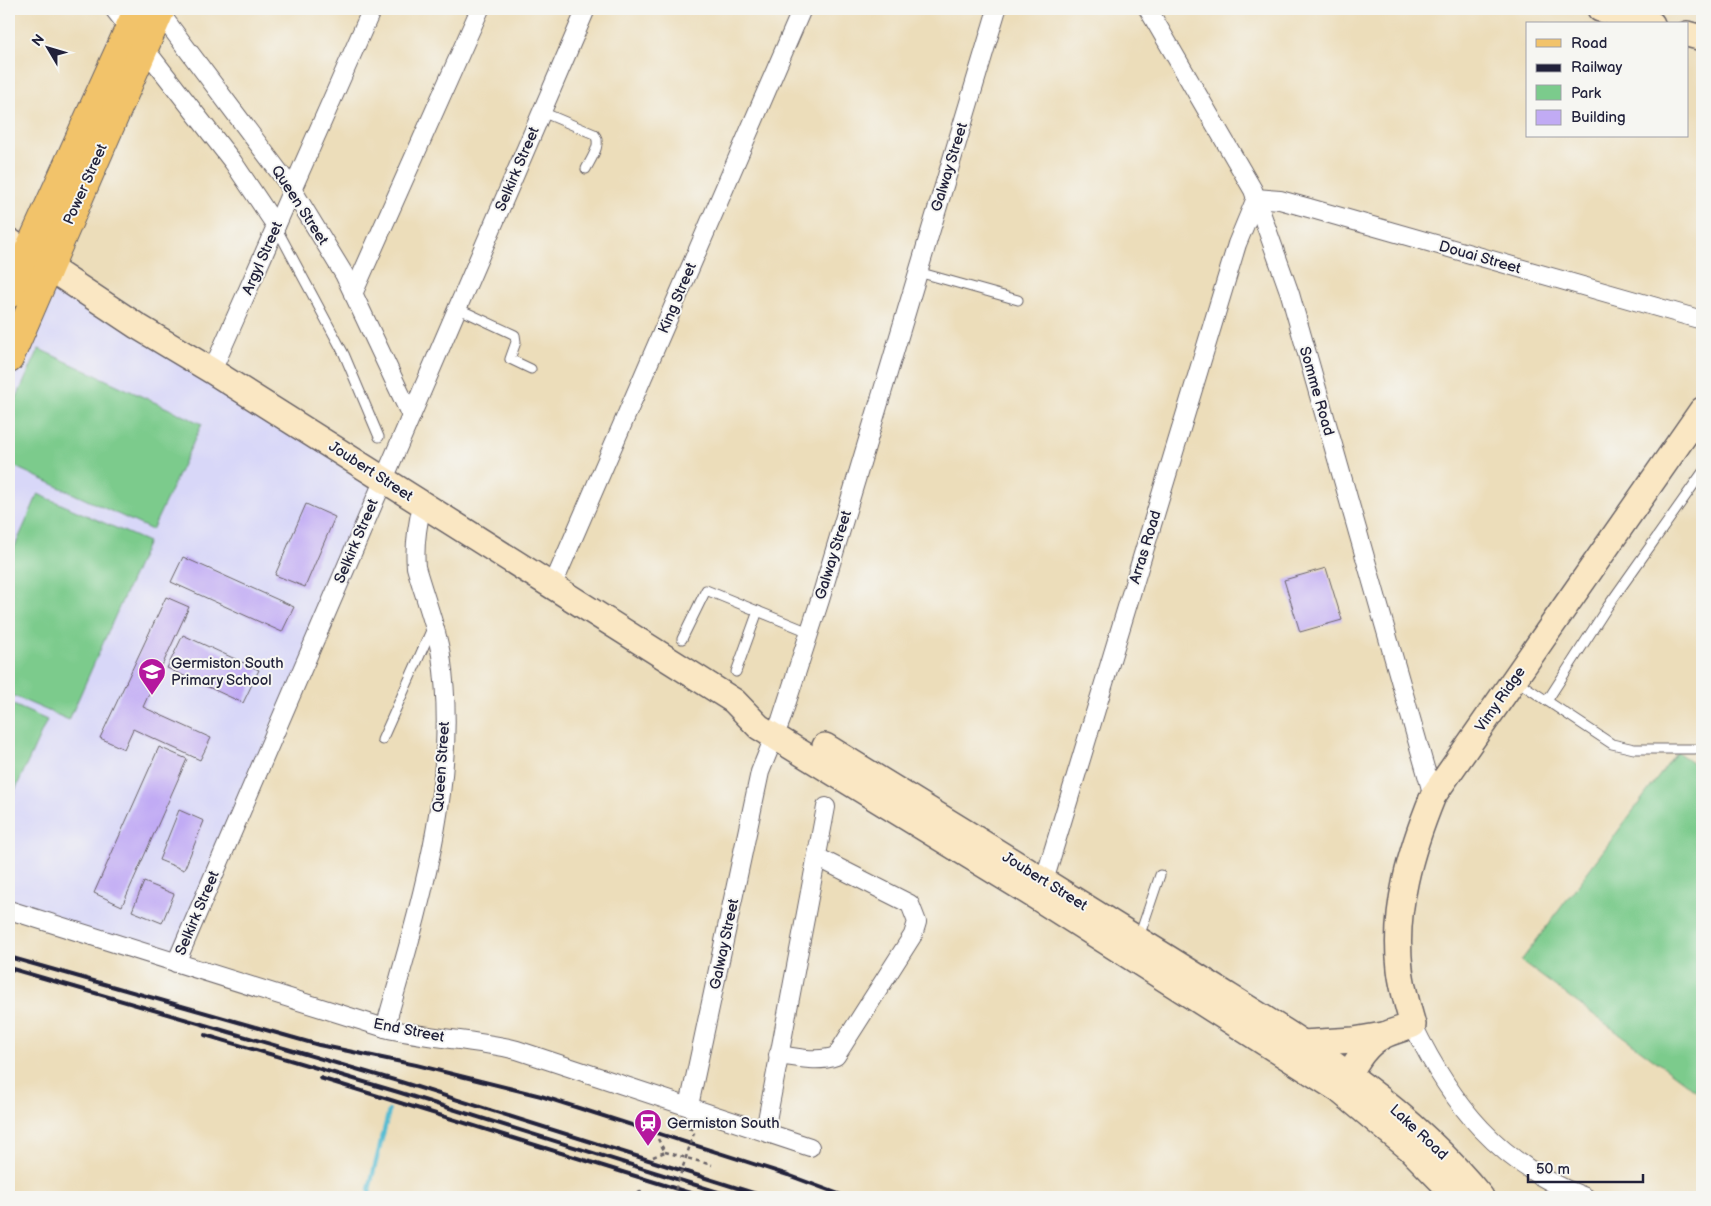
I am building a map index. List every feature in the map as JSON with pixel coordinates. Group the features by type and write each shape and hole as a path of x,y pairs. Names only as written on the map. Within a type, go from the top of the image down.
{"main road":[{"path":"1600,9 1645,22"},
{"name":"Power Street","path":"9,294 143,17"},
{"path":"1688,34 1702,38"},
{"name":"Joubert Street","path":"28,254 137,326 383,478 734,701 760,726 778,728 1041,889 1345,1082"},
{"name":"Power Street","path":"9,359 28,254"},
{"name":"Vimy Ridge","path":"1413,1025 1400,968 1400,907 1408,867 1420,827 1433,796 1702,410"},
{"name":"Joubert Street","path":"1041,889 1138,940 1302,1043 1345,1082"},
{"path":"1302,1043 1354,1040 1384,1035 1413,1025"},
{"path":"1345,1082 1363,1052 1384,1035"},
{"name":"Lake Road","path":"1345,1082 1457,1197"},
{"name":"Lake Road","path":"1345,1082 1412,1124 1439,1149 1481,1197"}],"street":[{"name":"Argyl Street","path":"212,371 372,9"},
{"path":"353,294 480,9"},
{"name":"Selkirk Street","path":"176,963 586,9"},
{"name":"King Street","path":"552,587 802,9"},
{"name":"Galway Street","path":"690,1106 760,772 778,728 809,632 997,9"},
{"name":"Somme Road","path":"1148,9 1244,171 1256,198 1290,294 1433,796"},
{"name":"Queen Street","path":"143,17 292,189 344,274 411,416"},
{"path":"143,17 233,162 276,226"},
{"name":"Douai Street","path":"1256,198 1299,205 1702,320"},
{"name":"Arras Road","path":"1041,889 1237,244 1256,198"},
{"name":"Queen Street","path":"385,1028 423,894 439,809 445,734 441,654 416,567 415,538 422,504"},
{"path":"764,1131 826,807"},
{"path":"778,1055 814,1060 825,1060 836,1056 913,935 917,922 910,904 817,857"},
{"name":"End Street","path":"9,910 385,1028 423,1036 489,1043 517,1050 810,1147"},
{"name":"Vimy Ridge","path":"1413,1025 1444,1083 1462,1110 1485,1134 1507,1153 1553,1185 1584,1197"}],"lane":[{"path":"542,112 594,134 598,138 598,143 586,169"},
{"path":"276,226 344,354 379,437"},
{"path":"918,272 1018,300"},
{"path":"457,308 515,335 516,342 510,359 531,369"},
{"path":"1547,701 1608,606 1702,473"},
{"path":"682,639 706,590 809,632"},
{"path":"736,672 758,611"},
{"path":"382,740 433,625"},
{"path":"1514,679 1618,746 1634,749 1695,749"},
{"path":"1138,940 1160,875"}],"path":[{"path":"671,1124 695,1130 673,1197"},
{"path":"658,1139 665,1152"},
{"path":"653,1157 665,1152 712,1166"},
{"path":"632,1197 640,1192 664,1197"}],"shaded area":[{"name":"Germiston South Primary School","path":"44,268 387,485 178,962 9,908 9,341"}],"green space":[{"path":"39,349 202,424 152,530 9,464 9,414"},
{"path":"38,494 148,542 69,720 9,694 9,560"},
{"path":"9,703 47,720 12,797 9,796"},
{"path":"1677,752 1702,769 1702,1095 1521,961"}],"building":[{"path":"306,504 335,517 305,587 275,575"},
{"path":"183,557 294,607 282,632 171,582"},
{"path":"1326,568 1342,620 1300,632 1284,580"},
{"path":"166,597 189,607 143,707 211,738 200,760 133,729 124,749 100,738"},
{"path":"183,635 259,670 243,703 167,668"},
{"path":"159,747 187,759 122,906 94,893"},
{"path":"179,810 204,821 184,870 159,860"},
{"path":"144,882 174,894 162,923 132,911"}],"waterway":[{"path":"370,1197 369,1189 389,1111"}],"railway":[{"path":"9,957 319,1045 416,1065 541,1096 788,1175 847,1197"},
{"path":"9,968 401,1082 766,1197"},
{"path":"205,1035 398,1092 734,1197"},
{"path":"320,1078 703,1197"}],"place":[{"name":"Germiston South Primary School","path":"152,696"},
{"name":"Germiston South","path":"648,1147"}]}
